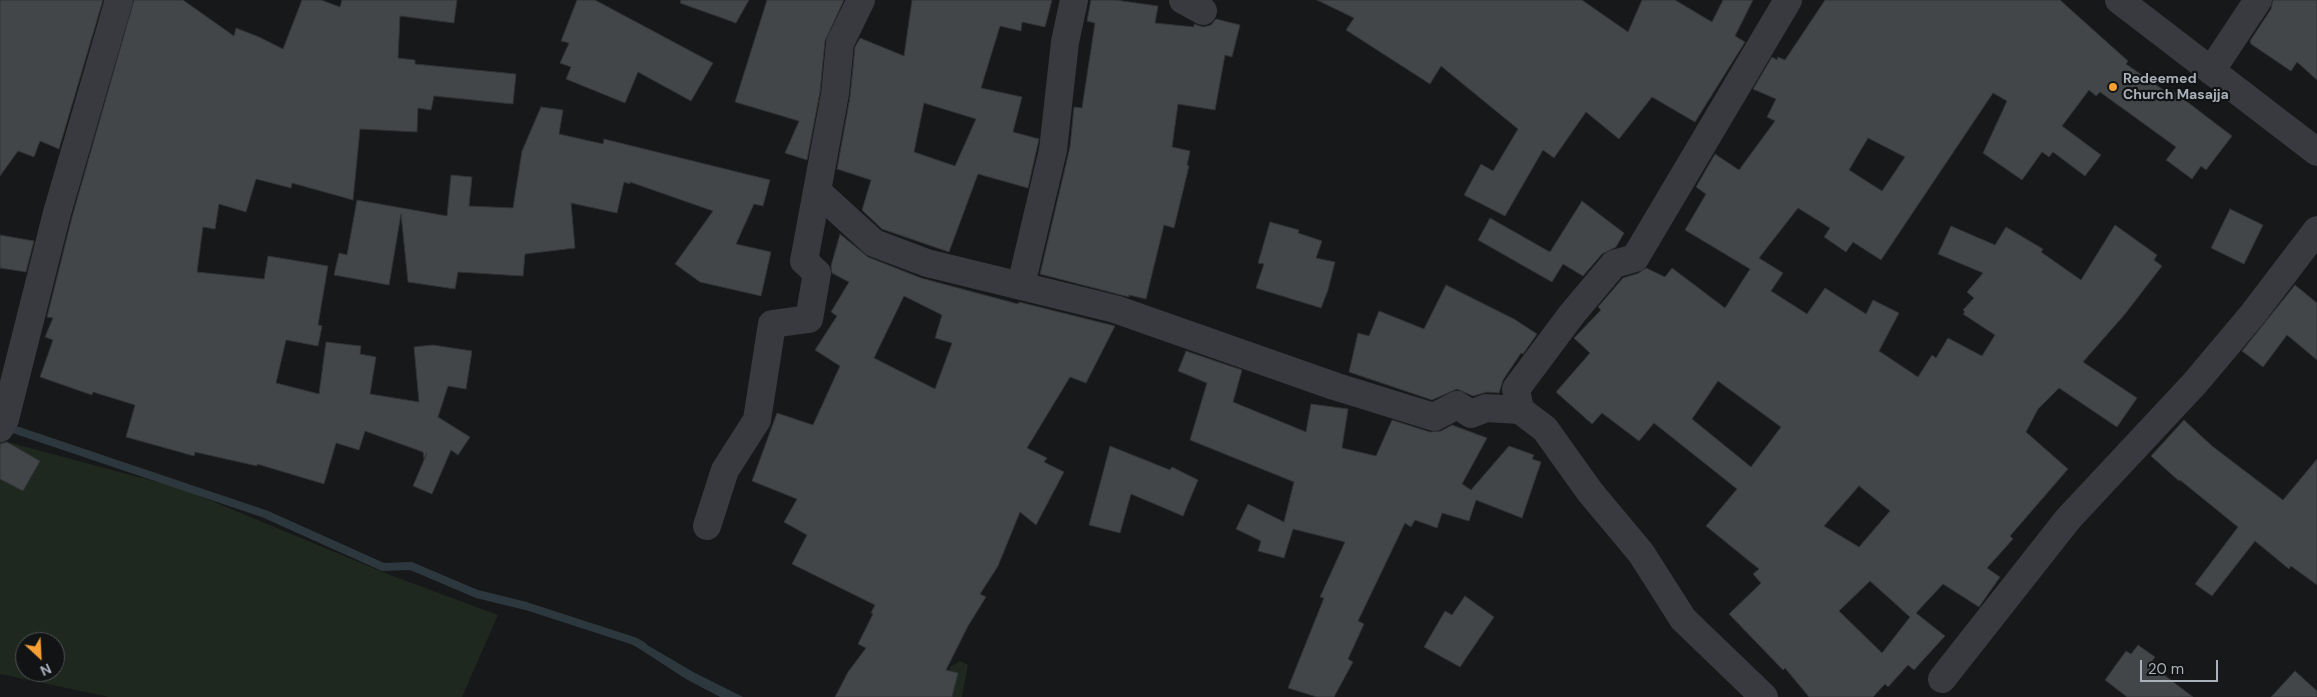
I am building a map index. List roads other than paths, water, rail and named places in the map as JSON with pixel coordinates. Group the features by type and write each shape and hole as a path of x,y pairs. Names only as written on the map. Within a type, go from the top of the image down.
{"street":[{"path":"3,424 57,213 119,0"},
{"path":"707,526 724,470 757,420 772,324 809,319 817,273 804,261 835,94 840,43 861,0"},
{"path":"1021,285 1053,150 1065,42 1074,0"},
{"path":"1520,410 1516,389 1572,314 1614,264 1635,258 1788,0"},
{"path":"2119,0 2317,152"},
{"path":"2211,71 2258,0"},
{"path":"817,191 874,243 927,263 1115,309 1270,365 1434,417 1457,405 1471,414 1486,408 1520,410 1545,429 1590,492 1641,554 1683,619 1764,697"},
{"path":"1942,679 2068,519 2194,382 2253,314 2317,230"}],"waterway":[{"path":"7,427 265,514 383,567 411,566 477,594 526,606 634,641 643,646"}],"place":[{"name":"Redeemed Church Masajja","path":"2113,87"}]}
